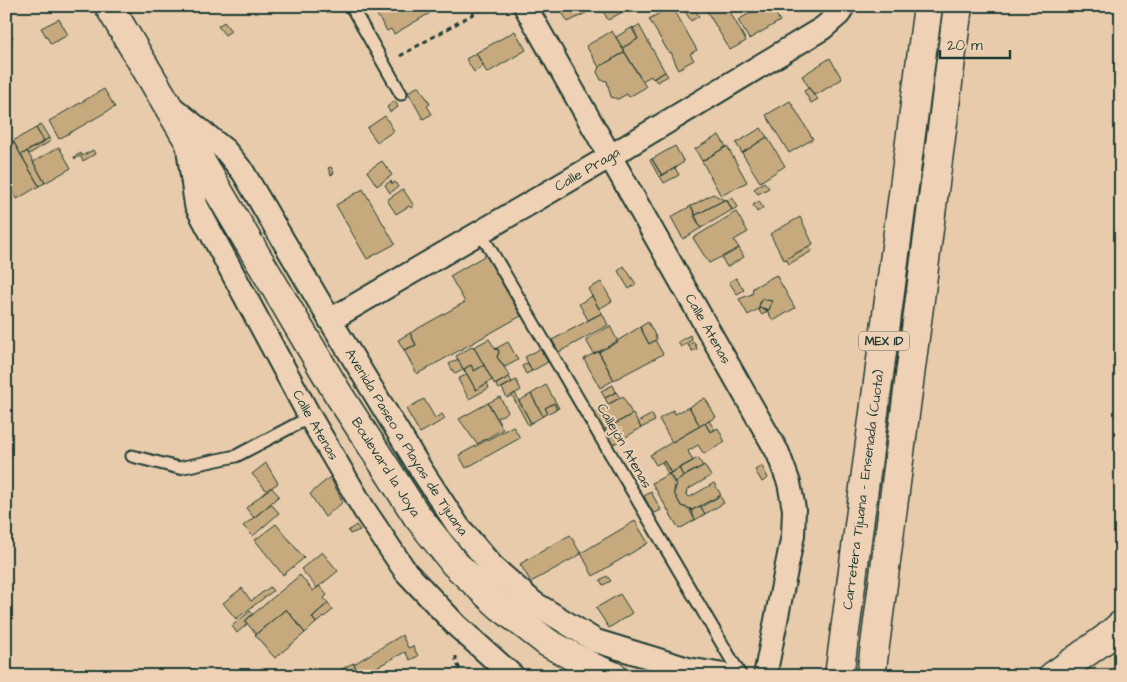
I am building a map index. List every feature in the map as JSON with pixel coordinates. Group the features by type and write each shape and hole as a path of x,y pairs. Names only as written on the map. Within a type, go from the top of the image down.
{"main road":[{"name":"Avenida Paseo a Playas de Tijuana","path":"110,6 223,198"},
{"name":"Carretera Tijuana - Ensenada (Cuota)","path":"839,676 928,6"},
{"name":"Carretera Tijuana - Ensenada (Cuota)","path":"871,676 958,6"},
{"name":"Boulevard la Joya","path":"223,198 337,392 417,516 455,564 500,606 548,642 594,668 613,676"},
{"path":"1053,676 1106,639 1121,625"}],"street":[{"name":"Calle Atenas","path":"526,6 609,157 778,452 789,483 794,509 793,535 765,676"},
{"name":"Calle Praga","path":"330,320 609,157 823,28 841,10"},
{"name":"Avenida Paseo a Playas de Tijuana","path":"168,103 225,150 243,172 330,320 458,526 492,566 534,602 596,641 688,669 730,676"},
{"name":"Calle Atenas","path":"186,135 196,205 310,417 365,512 406,572 457,626 509,675"}],"lane":[{"path":"351,6 401,94"},
{"name":"Callejón Atenas","path":"480,232 741,676"},
{"path":"132,456 179,468 236,456 310,417"}],"path":[{"path":"384,65 488,6"}],"building":[{"path":"393,6 426,6 430,13 394,34 391,29 387,31 377,15"},
{"path":"434,6 445,6 436,11"},
{"path":"558,6 600,6 568,22"},
{"path":"600,6 633,6 608,20"},
{"path":"672,6 697,50 690,54 694,60 678,69 671,52 669,53 649,19"},
{"path":"682,6 692,6 699,16 691,21"},
{"path":"704,6 727,6 746,41 730,50"},
{"path":"762,6 771,6 780,21 749,39 738,20"},
{"path":"59,19 68,35 51,44 41,28"},
{"path":"224,22 231,31 225,35 218,26"},
{"path":"639,25 665,72 653,79 651,76 642,81 622,48 638,39 632,29"},
{"path":"6,26 13,38 6,42"},
{"path":"633,27 638,39 622,48 616,37"},
{"path":"515,31 526,50 487,73 476,53"},
{"path":"612,31 625,52 599,67 586,46"},
{"path":"625,52 646,87 629,97 627,94 618,99 611,97 607,81 601,80 597,72 599,67"},
{"path":"476,53 484,66 474,72 466,59"},
{"path":"830,58 842,79 814,96 802,76"},
{"path":"665,72 668,76 657,82 654,78"},
{"path":"419,86 430,104 427,106 432,114 423,119 408,92"},
{"path":"809,88 818,99 811,103 804,91"},
{"path":"104,89 115,107 59,139 49,121"},
{"path":"395,101 398,107 390,112 387,107"},
{"path":"790,101 813,139 789,153 766,115"},
{"path":"385,116 394,131 377,142 367,128"},
{"path":"41,125 49,138 44,141 36,128"},
{"path":"36,128 44,142 21,155 13,141"},
{"path":"761,128 767,137 742,153 736,143"},
{"path":"719,135 726,147 702,161 695,149"},
{"path":"767,137 785,166 760,182 742,153"},
{"path":"49,138 51,141 29,154 27,151"},
{"path":"13,141 39,186 17,199 6,180 6,144"},
{"path":"675,146 684,162 662,176 652,159"},
{"path":"727,146 747,182 721,196 702,161"},
{"path":"59,147 71,168 45,183 33,162"},
{"path":"93,150 95,154 83,161 80,156 75,159 74,157 81,153 82,156"},
{"path":"27,151 45,183 39,186 21,155"},
{"path":"652,159 662,175 659,177 650,160"},
{"path":"382,161 392,175 377,186 367,171"},
{"path":"331,167 334,173 331,175 328,168"},
{"path":"675,168 679,175 664,183 660,176"},
{"path":"391,181 392,184 395,182 398,187 390,193 385,185"},
{"path":"764,182 769,188 758,194 754,189"},
{"path":"363,189 395,244 367,259 336,205"},
{"path":"403,189 414,206 411,208 409,206 396,214 387,200"},
{"path":"713,194 724,200 696,215 691,206"},
{"path":"732,197 738,207 732,210 727,200"},
{"path":"726,199 732,210 701,228 694,216"},
{"path":"759,201 763,208 757,212 753,205"},
{"path":"691,206 701,228 683,239 671,217"},
{"path":"736,212 748,232 734,240 739,248 709,263 693,238"},
{"path":"800,217 813,244 784,260 770,234"},
{"path":"809,246 812,251 789,264 786,259"},
{"path":"739,248 744,257 727,267 722,258"},
{"path":"486,255 521,316 417,374 404,350 416,345 410,333 465,302 450,276"},
{"path":"624,266 636,284 629,289 618,271"},
{"path":"776,275 795,308 773,321 767,310 760,308 748,315 739,299 752,294 753,288","holes":["761,299 772,301 769,310 759,307"]},
{"path":"736,278 744,290 737,294 729,282"},
{"path":"601,282 612,301 599,309 588,289"},
{"path":"592,296 602,313 588,320 579,304"},
{"path":"761,299 772,301 769,310 759,307"},
{"path":"758,309 768,311 762,315"},
{"path":"602,313 608,325 559,352 552,340"},
{"path":"648,322 657,339 649,344 640,327"},
{"path":"610,326 618,342 594,354 586,340"},
{"path":"640,327 649,344 655,340 663,354 614,380 599,352"},
{"path":"410,333 416,345 404,350 398,340"},
{"path":"690,335 692,340 681,347 678,342"},
{"path":"489,339 496,350 498,349 497,357 510,376 495,385 474,347"},
{"path":"508,342 518,360 505,367 497,357 498,349 495,349"},
{"path":"694,342 697,349 692,351 688,345"},
{"path":"473,346 484,365 474,371 471,365 464,369 465,372 456,356"},
{"path":"540,349 548,362 532,371 525,357"},
{"path":"598,351 614,380 600,388 584,359"},
{"path":"458,359 463,370 455,374 449,364"},
{"path":"528,363 532,371 526,374 522,366"},
{"path":"471,365 474,371 484,365 492,380 476,390 464,369"},
{"path":"467,374 476,390 487,383 489,388 469,399 458,379"},
{"path":"509,377 512,382 499,389 496,384"},
{"path":"516,380 521,390 507,398 502,388"},
{"path":"546,385 559,408 557,409 554,403 545,408 548,413 543,416 531,394"},
{"path":"613,385 616,392 605,398 601,391"},
{"path":"616,392 620,398 608,404 605,398"},
{"path":"515,393 531,423 528,425 512,395"},
{"path":"531,394 543,416 531,423 519,401"},
{"path":"623,396 632,414 604,430 594,413"},
{"path":"500,397 508,412 497,418 488,403"},
{"path":"705,398 716,417 700,426 689,407"},
{"path":"424,399 435,418 442,414 445,419 420,433 406,409"},
{"path":"488,403 503,429 477,444 459,419"},
{"path":"554,403 557,409 548,413 545,408"},
{"path":"689,407 700,426 672,442 659,419 673,410 675,414"},
{"path":"633,414 641,428 612,445 604,430"},
{"path":"652,414 655,421 641,428 638,422"},
{"path":"709,421 715,430 710,432 705,423"},
{"path":"705,423 710,432 718,428 725,442 704,454 698,445 688,451 693,461 671,473 664,461 656,465 650,455"},
{"path":"513,426 520,438 466,468 459,455"},
{"path":"698,458 703,466 683,476 679,468"},
{"path":"664,461 671,473 668,474 662,462"},
{"path":"266,463 278,483 267,491 252,474"},
{"path":"704,465 711,476 687,490 686,495 690,497 714,483 721,495 692,510 681,506 674,493 675,482"},
{"path":"762,466 768,478 762,482 755,470"},
{"path":"679,468 684,477 674,483 669,474"},
{"path":"669,474 677,484 674,493 681,506 691,509 695,520 679,529 652,483"},
{"path":"330,477 343,502 325,517 310,494"},
{"path":"271,487 279,496 254,518 246,508"},
{"path":"651,492 661,510 653,514 644,496"},
{"path":"720,496 724,503 705,514 701,507"},
{"path":"271,504 279,513 253,536 243,526"},
{"path":"700,506 705,514 695,520 690,511"},
{"path":"635,521 648,543 593,576 581,553"},
{"path":"276,524 304,558 283,575 255,540"},
{"path":"356,525 360,530 350,534 348,531"},
{"path":"570,535 581,554 531,582 520,564"},
{"path":"322,552 338,571 317,588 301,569"},
{"path":"300,575 313,591 319,586 327,595 324,598 328,603 312,617 316,623 305,633 286,609 256,634 245,621"},
{"path":"607,576 611,581 603,585 600,580"},
{"path":"270,587 273,591 236,619 223,603 242,588 251,601"},
{"path":"620,594 632,613 609,628 596,608"},
{"path":"328,603 333,610 316,623 312,617"},
{"path":"286,609 305,633 275,658 255,635"},
{"path":"250,611 253,614 245,621 247,624 237,633 232,626"},
{"path":"402,635 408,648 413,646 418,656 410,660 405,652 360,676 354,664"},
{"path":"353,663 360,676 334,676 333,674"}]}
